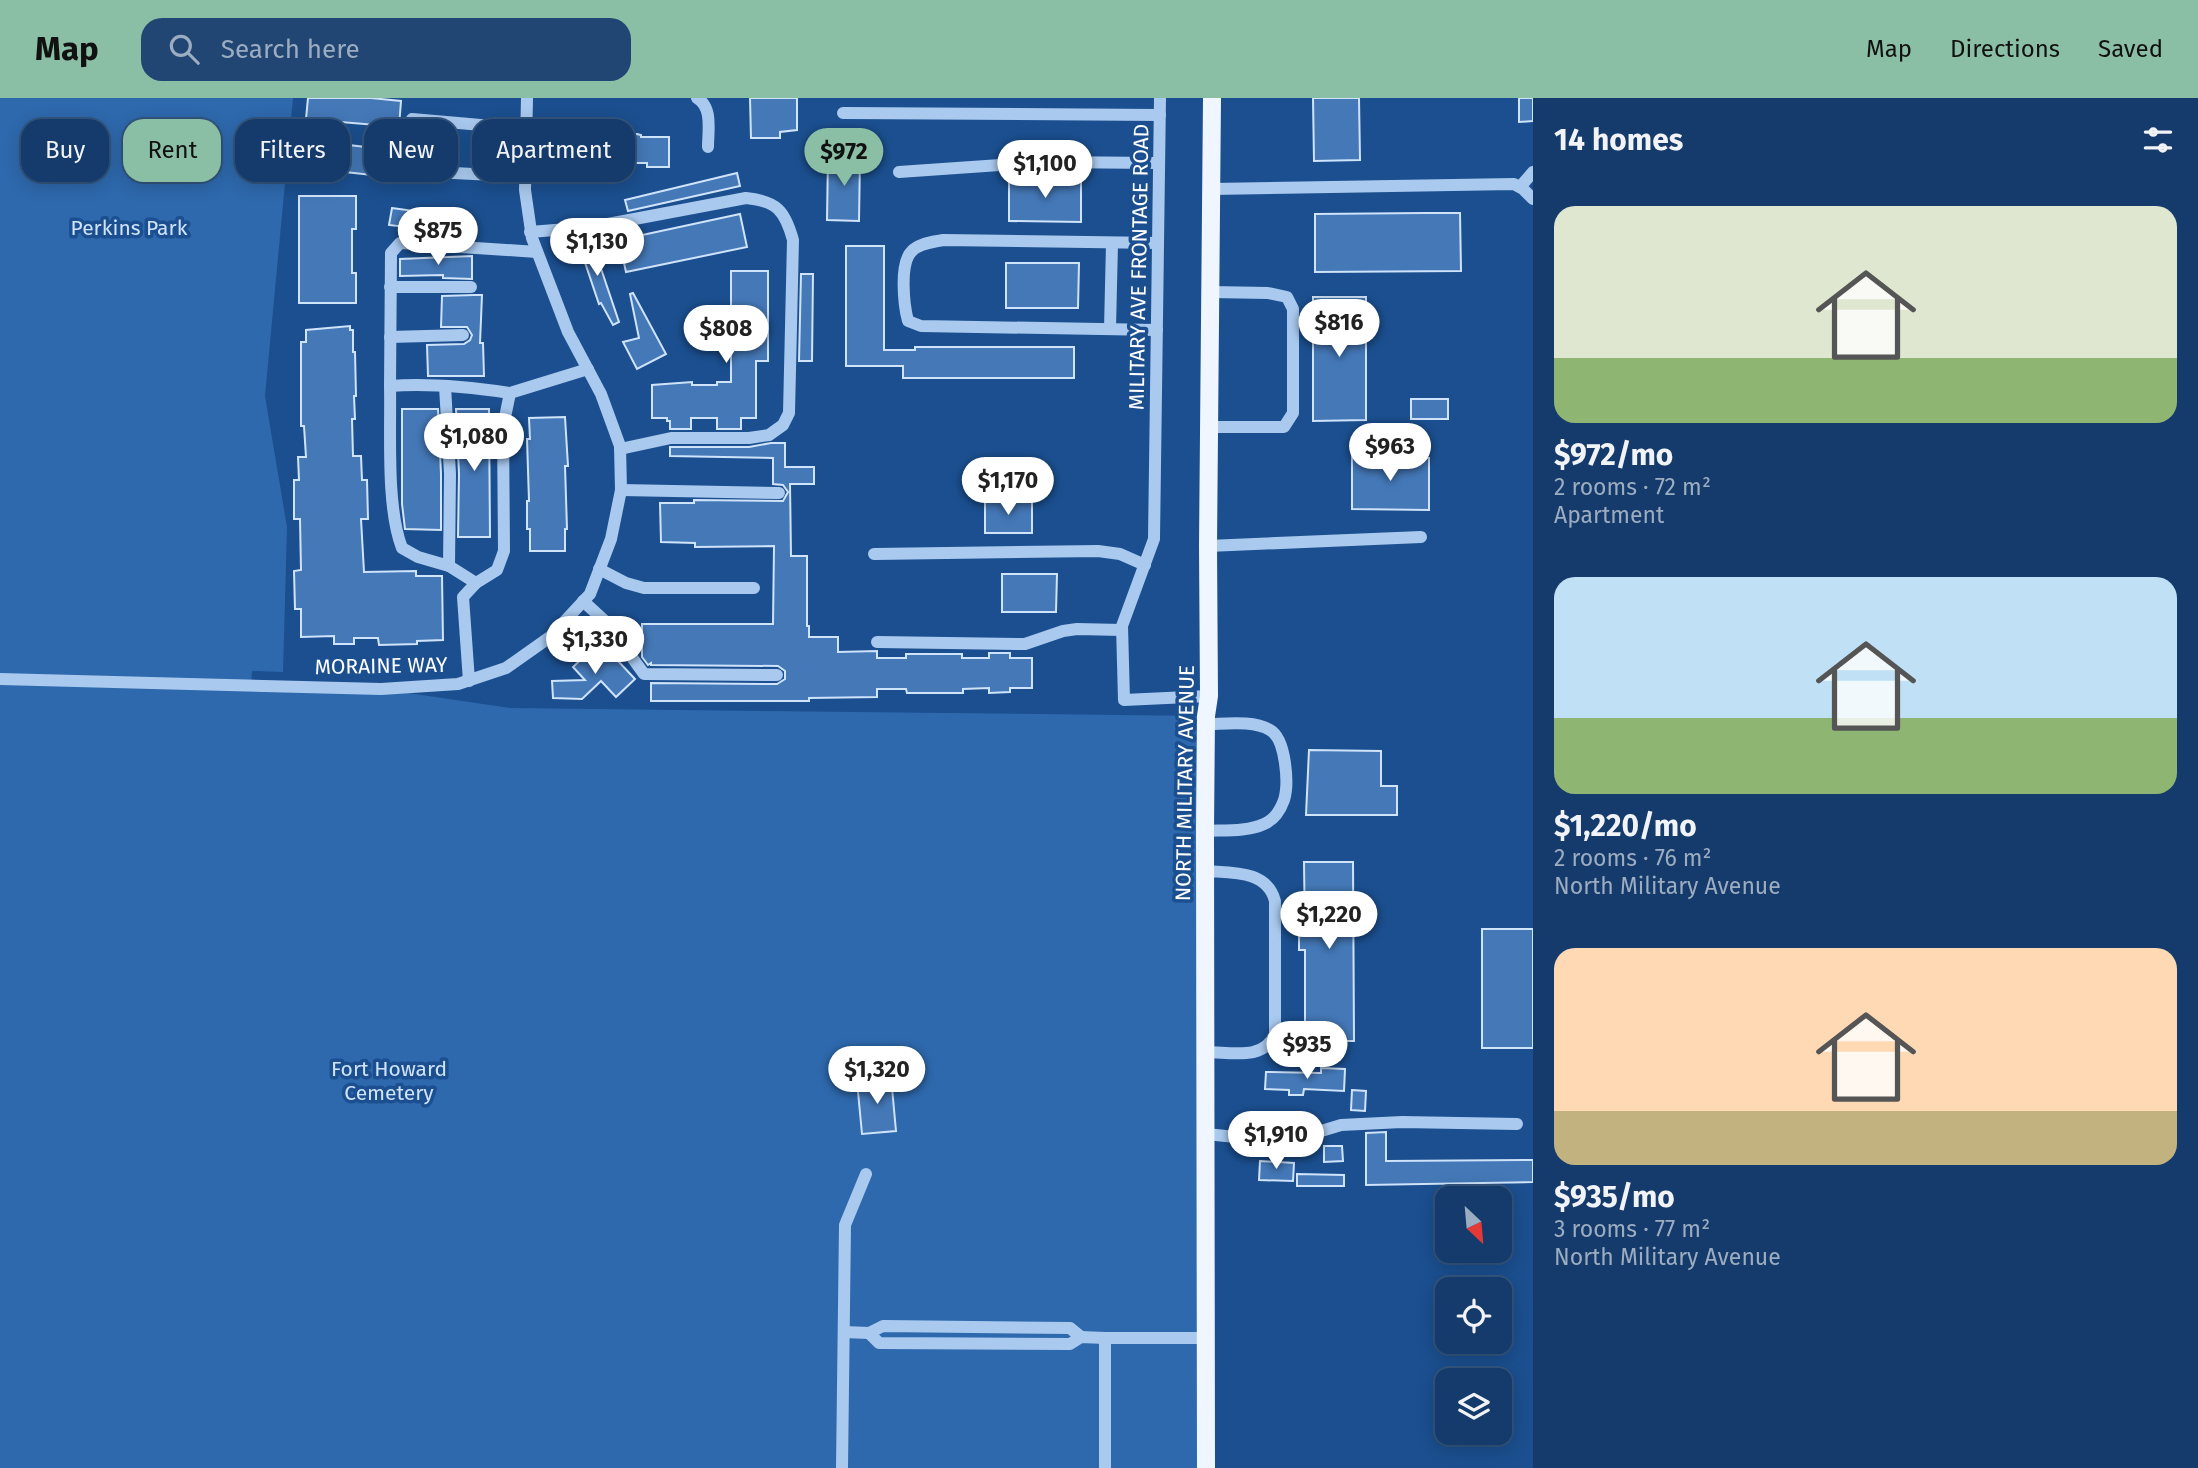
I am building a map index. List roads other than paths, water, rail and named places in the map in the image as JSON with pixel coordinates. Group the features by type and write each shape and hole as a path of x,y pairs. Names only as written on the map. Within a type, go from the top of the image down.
{"main road":[{"name":"NORTH MILITARY AVENUE","path":"1206,1468 1205,831 1206,724 1209,696 1212,98"}],"street":[{"name":"MORAINE WAY","path":"527,98 527,119"},
{"path":"697,98 704,101 708,113 708,147"},
{"name":"MILITARY AVE FRONTAGE ROAD","path":"1122,630 1154,539 1160,98"},
{"path":"843,113 1160,115"},
{"path":"412,118 472,124"},
{"path":"898,173 1044,162 1159,163"},
{"path":"1520,187 1533,172"},
{"name":"MORAINE WAY","path":"0,679 382,689 458,684 506,668 550,637 590,594 611,539 621,490 620,449 601,394 568,332 537,252 530,232 525,182"},
{"path":"1211,189 1514,184 1533,198"},
{"path":"530,232 592,227 746,198 763,200 778,207 788,220 793,240 789,413 783,425 769,435 749,438 671,438 620,449"},
{"path":"1157,330 921,326 908,321 904,304 905,262 912,251 926,243 943,240 1158,243"},
{"path":"476,583 449,566 418,557 402,548 398,536 393,498 390,386 391,253 400,243 537,252"},
{"path":"1110,330 1112,243"},
{"path":"390,288 471,287"},
{"path":"1209,427 1284,427 1293,413 1293,309 1287,297 1268,293 1210,292"},
{"path":"390,337 463,335"},
{"path":"390,386 416,384 510,393 588,369"},
{"path":"445,386 450,474 449,566"},
{"path":"469,681 463,597 476,583 497,570 504,551 503,427 510,393"},
{"path":"621,490 779,493"},
{"path":"1208,546 1421,537"},
{"path":"874,554 1098,551 1120,554 1145,565"},
{"path":"599,569 626,583 644,588 754,588"},
{"path":"583,601 607,623 644,674 777,675"},
{"path":"877,642 1024,644 1077,629 1122,630 1124,700 1209,696"},
{"path":"1205,831 1250,828 1264,824 1277,814 1285,798 1284,752 1280,738 1270,729 1255,725 1206,724"},
{"path":"1206,871 1255,877 1272,892 1275,901 1275,1034 1271,1044 1264,1050 1206,1052"},
{"path":"1206,1134 1255,1139 1295,1139 1341,1125 1402,1122 1517,1124"},
{"path":"842,1468 845,1226 866,1174"},
{"path":"844,1332 869,1333 879,1343 1070,1344 1081,1337 1206,1338"},
{"path":"1105,1338 1105,1468"}],"park label":[{"name":"Perkins Park","path":"129,228"},
{"name":"Fort Howard Cemetery","path":"389,1081"}]}
